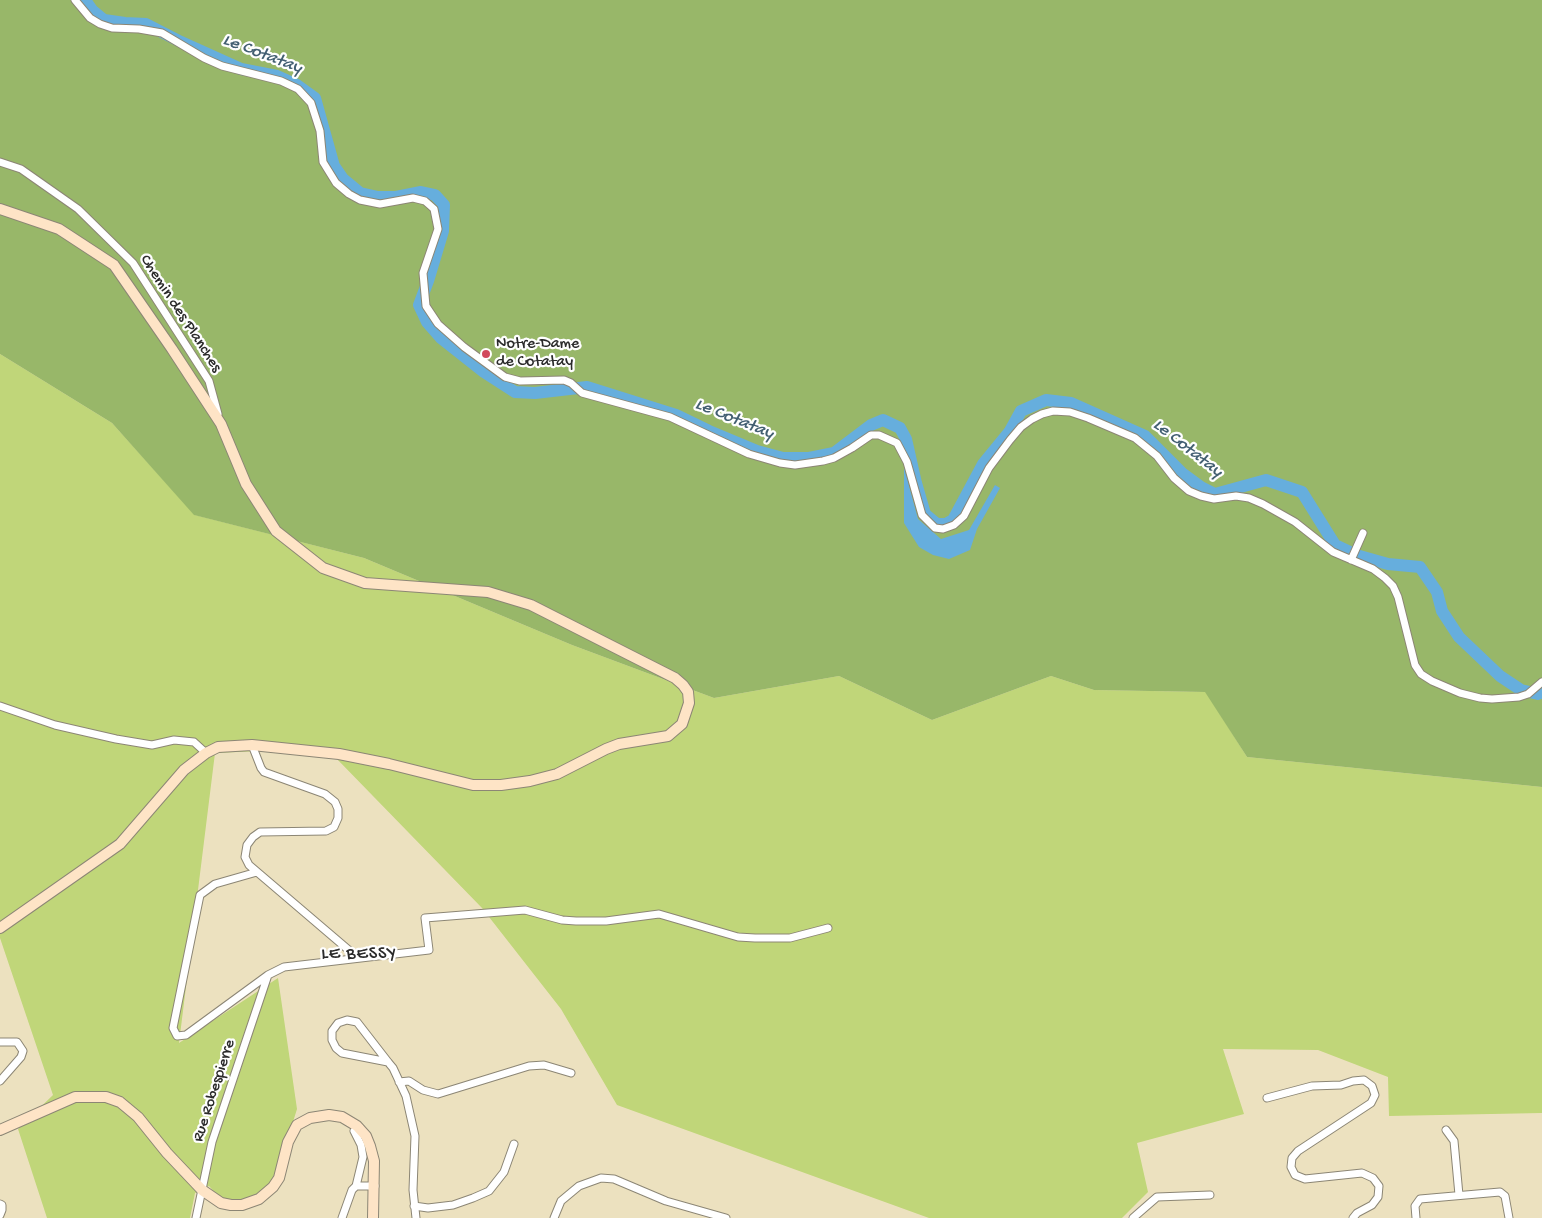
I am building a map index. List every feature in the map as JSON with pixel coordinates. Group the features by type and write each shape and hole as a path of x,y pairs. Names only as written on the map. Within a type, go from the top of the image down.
{"street":[{"path":"75,0 90,18 100,24 112,28 139,29 162,33 204,58 222,66 281,81 298,89 311,103 320,131 323,162 336,183 360,200 380,204 413,198 425,201 434,209 438,228 423,273 426,306 438,324 464,347 504,377 520,382 564,380 571,383 582,393 670,417 749,454 780,463 795,465 823,461 834,458 871,435 884,437 897,443 904,454 922,515 935,528 943,529 954,525 964,516 989,468 1021,427 1042,414 1053,411 1070,412 1135,438 1157,456 1174,478 1189,491 1214,499 1236,496 1249,498 1295,522 1333,552 1373,569 1393,586 1398,597 1415,665 1421,674 1432,681 1448,689 1480,698 1519,697 1531,691 1542,682"},
{"name":"Chemin des Planches","path":"0,162 21,169 78,209 133,263 209,382 220,424"},
{"path":"0,209 59,229 114,265 172,348 220,424 246,484 276,531 323,568 364,583 488,592 531,605 676,678 689,695 689,703 682,724 668,736 619,744 557,774 501,786 472,785 389,764 339,754 252,745 218,747 206,753 184,770 120,844 0,928"},
{"path":"1351,559 1363,533"},
{"path":"0,706 55,725 116,739 152,745 174,740 194,742 206,753"},
{"path":"252,745 264,772 325,794 335,802 338,809 338,818 334,827 326,831 260,832 247,845 245,857 249,865 358,958"},
{"path":"257,872 215,884 200,895 173,1028 178,1036 186,1036 268,975 284,968 428,950 425,918 525,910 562,920 576,921 606,921 659,914 738,937 790,938 828,928"},
{"name":"Rue Robespierre","path":"196,1218 212,1142 268,975"},
{"path":"388,1062 342,1053 336,1048 332,1040 332,1031 338,1024 347,1020 357,1022 388,1062 406,1096 415,1136 414,1206 416,1218"},
{"path":"0,1042 17,1042 23,1051 21,1057 0,1081"},
{"path":"399,1082 409,1081 424,1090 438,1094 529,1066 544,1065 571,1073"},
{"path":"1267,1098 1312,1086 1341,1085 1353,1081 1364,1080 1372,1086 1375,1095 1371,1103 1298,1151 1292,1158 1291,1167 1295,1174 1306,1179 1362,1174 1373,1178 1379,1186 1378,1197 1372,1204 1357,1213 1353,1218"},
{"path":"0,1130 75,1097 106,1097 120,1102 138,1116 167,1153 202,1190 214,1200 231,1205 250,1203 259,1199 273,1187 279,1178 288,1142 297,1126 310,1118 329,1115 342,1117 358,1126 366,1136 374,1161 373,1218"},
{"path":"1446,1130 1454,1141 1459,1195"},
{"path":"342,1218 354,1188 363,1157 361,1145 354,1131"},
{"path":"414,1206 428,1208 453,1205 488,1191 504,1172 514,1144"},
{"path":"554,1218 561,1201 579,1186 601,1178 614,1179 666,1201 726,1218"},
{"path":"354,1188 375,1186"},
{"path":"1416,1218 1415,1206 1420,1199 1500,1192 1505,1196 1509,1218"},
{"path":"1133,1218 1157,1197 1210,1195"},
{"path":"0,1204 2,1205 2,1210 0,1215"}],"green space":[{"path":"0,0 1542,0 1542,787 1247,757 1205,692 1094,690 1051,676 932,720 839,676 714,698 572,645 364,558 194,515 112,423 0,354"},
{"path":"0,354 112,423 195,515 364,558 572,645 714,698 839,676 932,720 1051,676 1094,690 1206,692 1247,757 1542,787 1542,1113 1389,1116 1388,1077 1318,1050 1223,1049 1244,1114 1137,1143 1148,1192 1122,1218 929,1218 617,1105 561,1009 482,908 336,758 260,751 215,753 179,1043 278,978 297,1109 274,1183 261,1193 244,1201 220,1198 209,1186 195,1193 190,1218 47,1218 18,1129 53,1095 0,938"}],"water":[{"path":"904,467 918,519 941,539 969,530 995,485 1000,488 977,529 970,550 949,559 933,555 919,547 904,523"}],"waterway":[{"name":"Le Cotatay","path":"85,0 92,10 104,20 146,24 241,69 277,76 297,85 315,98 334,166 343,179 360,193 378,197 396,197 421,192 435,195 444,205 443,231 419,305 427,322 441,338 484,372 515,392 535,393 587,387 676,415 757,451 783,458 809,458 834,453 871,425 883,420 900,428 906,439 925,514 937,524 946,524 953,520 983,464 1010,431 1021,411 1046,400 1071,403 1145,436 1182,473 1201,487 1215,494 1266,480 1302,492 1335,545 1356,555 1388,564 1420,567 1437,592 1442,611 1459,637 1500,676 1521,690 1538,694 1542,692"}],"place":[{"name":"Notre-Dame de Cotatay","path":"486,354"}],"district":[{"name":"LE BESSY","path":"359,955"}]}
